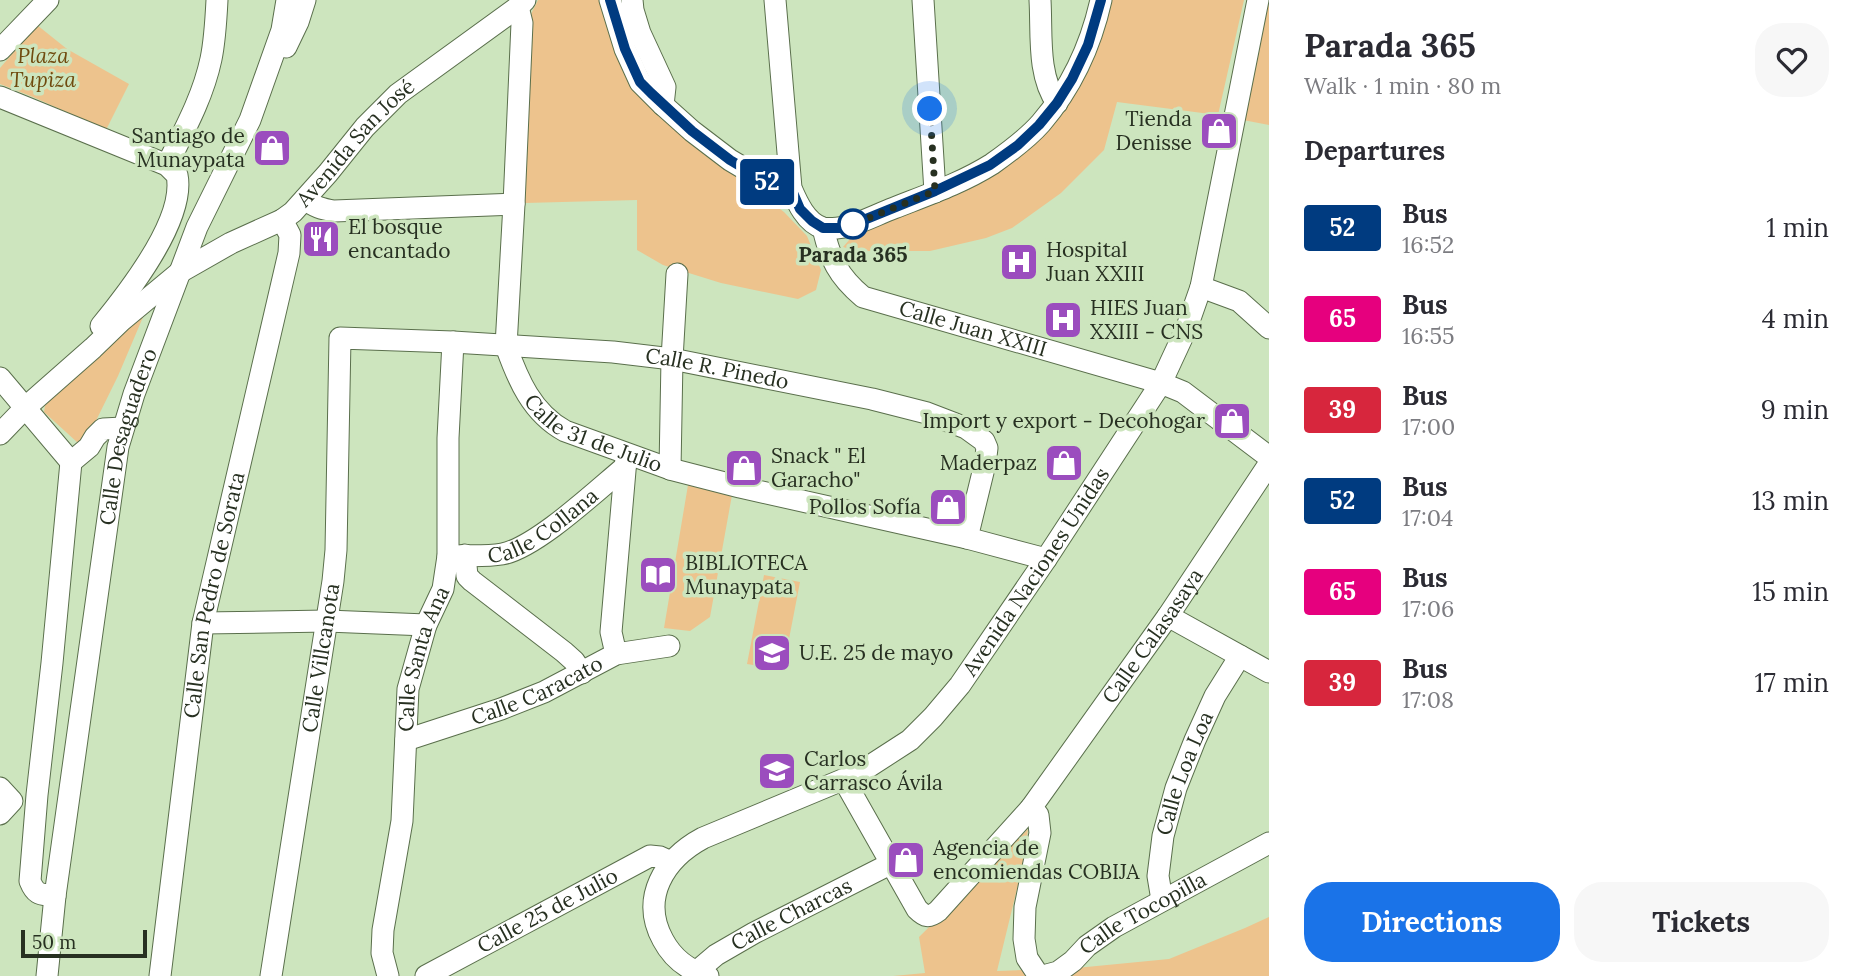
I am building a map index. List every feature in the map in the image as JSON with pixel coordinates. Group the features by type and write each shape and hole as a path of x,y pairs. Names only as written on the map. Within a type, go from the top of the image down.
{"street":[{"path":"0,50 48,0"},
{"path":"167,164 194,109 211,60 218,0"},
{"name":"Calle Desaguadero","path":"47,976 55,896 118,447 154,338 197,227 250,120 282,30 287,0"},
{"path":"250,120 298,22 305,0"},
{"path":"610,0 625,49 640,82 692,131 730,160 767,182 791,188"},
{"path":"632,0 640,33 665,87 663,105"},
{"path":"775,0 791,188 800,209 823,228 844,228 935,191 990,165 1018,145 1039,125 1072,79 1088,45 1101,0"},
{"path":"923,0 935,191"},
{"path":"1040,0 1044,71 1049,90 1057,103"},
{"name":"Avenida Naciones Unidas","path":"702,974 684,965 668,950 657,929 653,910 658,886 671,862 686,847 703,838 859,773 910,740 933,718 960,685 1046,559 1161,383 1187,327 1201,286 1258,0"},
{"name":"Avenida San José","path":"0,434 121,321 180,272 230,243 282,220 305,199 365,127 398,94 521,4"},
{"name":"Calle 31 de Julio","path":"521,4 506,346 527,395 539,411 553,425 626,460 967,538 1046,559"},
{"path":"0,97 167,164 177,175 179,195 164,232 139,276 93,337 90,344 93,348"},
{"path":"305,199 312,205 334,211 514,204"},
{"name":"Calle San Pedro de Sorata","path":"160,976 204,623 289,253 290,235 282,220"},
{"name":"Calle Juan XXIII","path":"823,228 834,265 848,284 863,297 1161,383 1183,392 1269,457"},
{"path":"670,468 677,274"},
{"path":"1201,286 1239,301 1269,328"},
{"name":"Calle R. Pinedo","path":"340,338 613,352 673,359 872,399 927,413 966,428 984,441 985,464 967,538"},
{"name":"Calle Villcanota","path":"271,976 336,550 340,338"},
{"name":"Calle Santa Ana","path":"388,976 382,953 383,930 402,821 408,689 426,625 457,555 448,438 453,342"},
{"path":"0,378 71,462 89,447 103,429 123,428"},
{"path":"616,654 611,632 626,460"},
{"name":"Calle Collana","path":"457,555 502,554 521,548 547,531 626,460"},
{"name":"Calle Desaguadero","path":"55,896 38,894 33,890 30,881 71,462"},
{"name":"Calle Calasasaya","path":"890,864 922,914 928,917 938,911 1031,808 1168,616 1269,464"},
{"path":"457,555 472,581 564,652 582,673"},
{"path":"1168,616 1269,671"},
{"path":"204,623 327,621 426,625"},
{"name":"Calle Caracato","path":"406,740 544,692 616,654 669,646"},
{"name":"Calle Loa Loa","path":"1162,900 1158,876 1163,836 1176,788 1215,696 1240,656"},
{"path":"844,780 890,864"},
{"name":"Calle Tocopilla","path":"1031,808 1038,815 1040,833 1026,907 1024,939 1027,958 1037,973 1043,976 1058,972 1087,946 1114,927 1269,844"},
{"name":"Calle 25 de Julio","path":"426,976 650,856 671,862"},
{"name":"Calle Charcas","path":"702,974 716,955 890,864"}],"green space":[{"path":"538,0 612,0 682,136 784,212 807,236 821,270 816,290 798,299 721,283 663,265 637,250 637,200 525,203 528,20"},
{"path":"1112,0 1244,0 1218,115 1117,102 1104,150 1061,193 1012,228 986,238 930,251 856,251 843,247 857,231 984,181 1090,65 1103,34"},
{"path":"1269,3 1269,125 1243,120"},
{"name":"Plaza Tupiza","path":"37,25 67,49 129,84 106,130 0,84 0,68"},
{"path":"146,310 87,439 78,443 44,412 46,399 120,337 137,316"},
{"path":"688,485 732,495 710,617 690,631 664,628"},
{"path":"764,575 800,582 783,670 747,664"},
{"path":"1028,829 1024,860 997,971 1076,968 1169,959 1269,917 1269,976 893,976 925,973 919,937"}],"bus line":[{"name":"52","path":"610,0 625,49 640,82 663,105 730,160 767,182 791,188 800,209 812,221 823,228 844,228 964,178 990,165 1018,145 1057,103 1072,79 1088,45 1101,0"}],"place":[{"name":"Tienda Denisse","path":"1219,131"},
{"name":"Santiago de Munaypata","path":"272,148"},
{"name":"Parada 365","path":"853,224"},
{"name":"El bosque encantado","path":"321,239"},
{"name":"Hospital Juan XXIII","path":"1019,262"},
{"name":"HIES Juan XXIII - CNS","path":"1063,320"},
{"name":"Import y export - Decohogar","path":"1232,421"},
{"name":"Maderpaz","path":"1064,463"},
{"name":"Snack \" El Garacho\"","path":"744,468"},
{"name":"Pollos Sofía","path":"948,507"},
{"name":"BIBLIOTECA Munaypata","path":"658,575"},
{"name":"U.E. 25 de mayo","path":"772,653"},
{"name":"Carlos Carrasco Ávila","path":"777,771"},
{"name":"Agencia de encomiendas COBIJA","path":"906,860"}],"route":[{"path":"853,224 844,228 935,191 930,109"}]}
